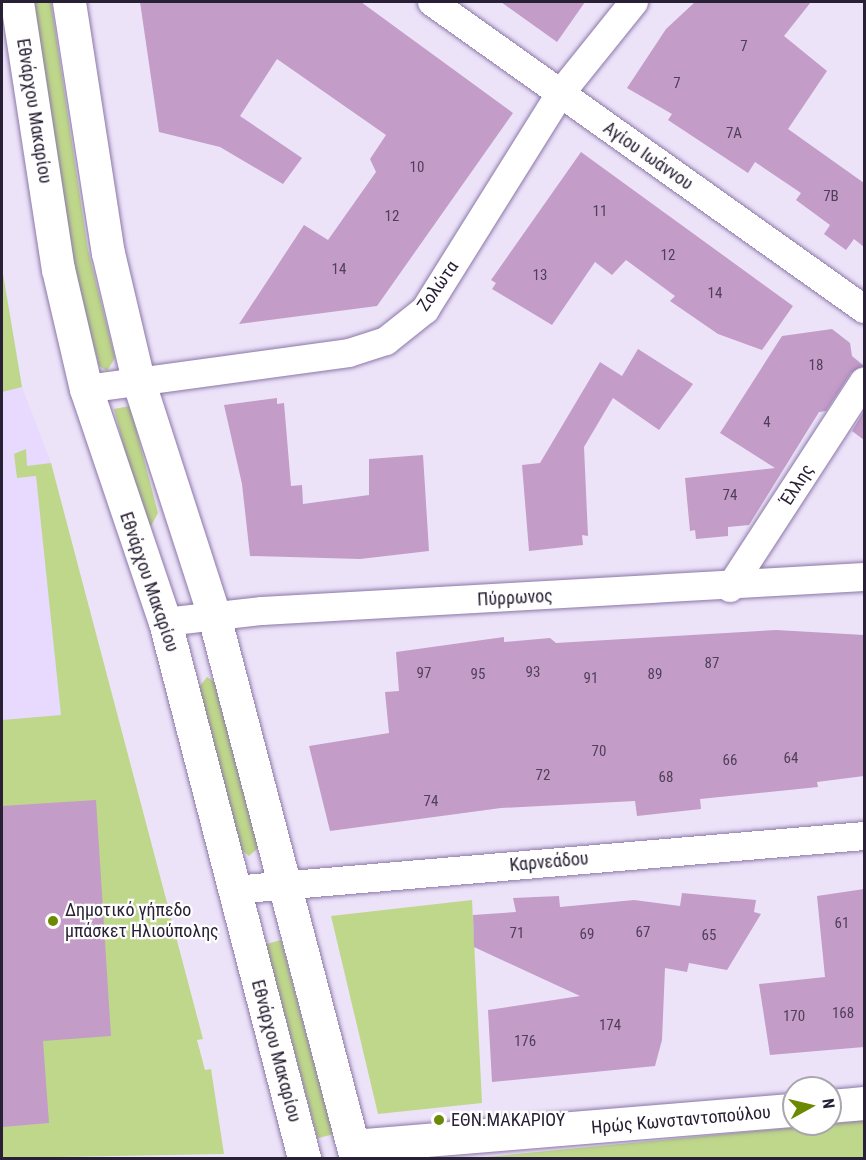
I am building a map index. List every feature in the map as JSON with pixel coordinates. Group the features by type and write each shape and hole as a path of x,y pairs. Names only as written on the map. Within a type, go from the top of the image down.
{"street":[{"name":"Εθνάρχου Μακαρίου","path":"17,2 58,269 86,389 165,622 304,1158"},
{"path":"69,2 108,254 138,380 214,616 355,1152"},
{"name":"Αγίου Ιωάννου","path":"432,2 864,309"},
{"name":"Ζολώτα","path":"86,389 138,380 349,353 386,341 425,310 560,94 634,2"},
{"name":"Έλλης","path":"730,588 864,382"},
{"name":"Πύρρωνος","path":"165,622 214,616 730,588 864,577"},
{"name":"Καρνεάδου","path":"233,890 864,836"},
{"path":"842,1105 864,1103"},
{"name":"Ηρώς Κωνσταντοπούλου","path":"355,1152 782,1111"}],"shaded area":[{"path":"2,268 22,387 51,463 113,711 2,720"}],"green space":[{"path":"34,2 51,2 88,250 115,358 107,371 99,366 70,253"},
{"path":"2,268 22,387 2,392"},
{"path":"130,406 158,513 151,526 143,521 114,409"},
{"path":"26,449 27,466 51,463 203,1039 197,1040 205,1070 211,1069 224,1154 2,1158 2,720 61,715 36,476 17,478 14,454"},
{"path":"207,677 218,684 258,848 249,856 237,846 199,687"},
{"path":"472,900 482,1103 378,1114 331,916"},
{"path":"281,940 333,1134 318,1138 266,944"},
{"path":"864,1120 864,1158 475,1158 782,1129 782,1136 842,1136 842,1123"}],"building":[{"path":"140,2 361,2 513,113 377,306 239,324 304,225 328,240 376,172 370,159 386,135 277,59 240,116 302,158 283,184 220,147 159,132"},
{"path":"501,2 585,2 557,42"},
{"path":"695,2 811,2 784,36 827,71 788,129 864,183 864,247 854,239 846,250 824,234 830,225 796,200 801,193 755,162 748,173 668,120 672,114 627,88 666,29"},
{"path":"581,152 793,306 762,350 718,334 670,301 675,296 626,260 612,275 595,262 552,325 492,289 496,283 491,280"},
{"path":"832,329 850,343 852,356 864,366 851,373 826,411 819,412 749,525 728,527 728,536 696,539 695,530 690,531 685,478 775,468 720,433 782,336"},
{"path":"638,349 693,384 659,430 613,398 584,447 588,536 582,535 583,545 529,551 522,465 540,463 600,362 622,376"},
{"path":"277,398 277,404 284,403 291,486 302,485 303,504 369,495 369,459 423,455 429,551 360,559 250,556 242,484 224,405"},
{"path":"864,411 864,440 852,431"},
{"path":"776,630 864,635 864,776 817,782 818,787 700,799 701,809 637,816 635,801 501,808 330,831 309,746 389,733 385,692 399,691 396,652 504,637 504,642 550,638 556,643"},
{"name":"Δημοτικό γήπεδο μπάσκετ Ηλιούπολης","path":"96,800 111,1036 43,1041 49,1123 2,1127 2,806"},
{"path":"864,889 864,1047 770,1055 759,984 825,977 817,896"},
{"path":"682,893 756,900 754,912 761,914 727,970 689,963 687,972 665,968 662,1040 655,1066 492,1082 488,1010 580,996 474,947 473,915 516,912 513,898 559,896 560,907 634,900 680,906"}],"place":[{"name":"Δημοτικό γήπεδο μπάσκετ Ηλιούπολης","path":"53,921"},
{"name":"ΕΘΝ.ΜΑΚΑΡΙΟΥ","path":"439,1120"}]}
